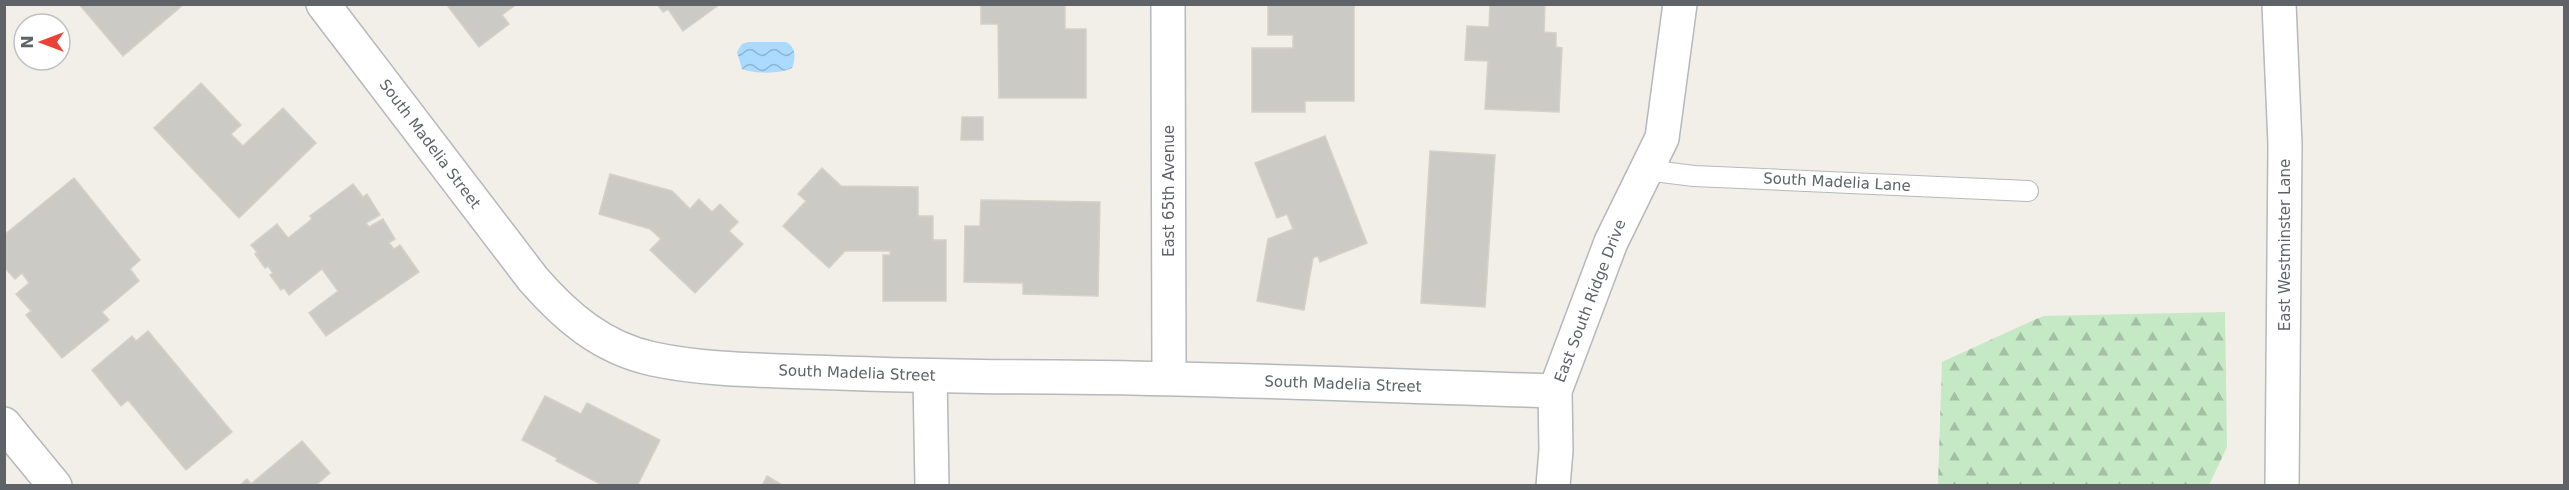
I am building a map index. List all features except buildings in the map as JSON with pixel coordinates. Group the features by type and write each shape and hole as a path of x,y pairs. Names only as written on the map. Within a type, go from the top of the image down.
{"street":[{"name":"South Madelia Street","path":"323,4 533,279 557,307 580,327 606,343 652,359 715,368 930,376 1169,378 1555,391"},
{"name":"East 65th Avenue","path":"1168,4 1169,378"},
{"name":"East South Ridge Drive","path":"1555,391 1611,242 1662,138 1680,4"},
{"name":"East Westminster Lane","path":"2279,4 2285,144 2282,486"},
{"path":"930,376 932,486"},
{"path":"1553,486 1556,450 1555,391"},
{"path":"4,424 55,486"}],"lane":[{"name":"South Madelia Lane","path":"1646,170 1694,176 2028,191"}],"green space":[{"path":"2225,312 2227,447 2209,485 1938,485 1942,362 2043,316"}],"water":[{"path":"786,42 792,47 794,53 792,68 767,73 742,69 737,52 742,44"}]}
